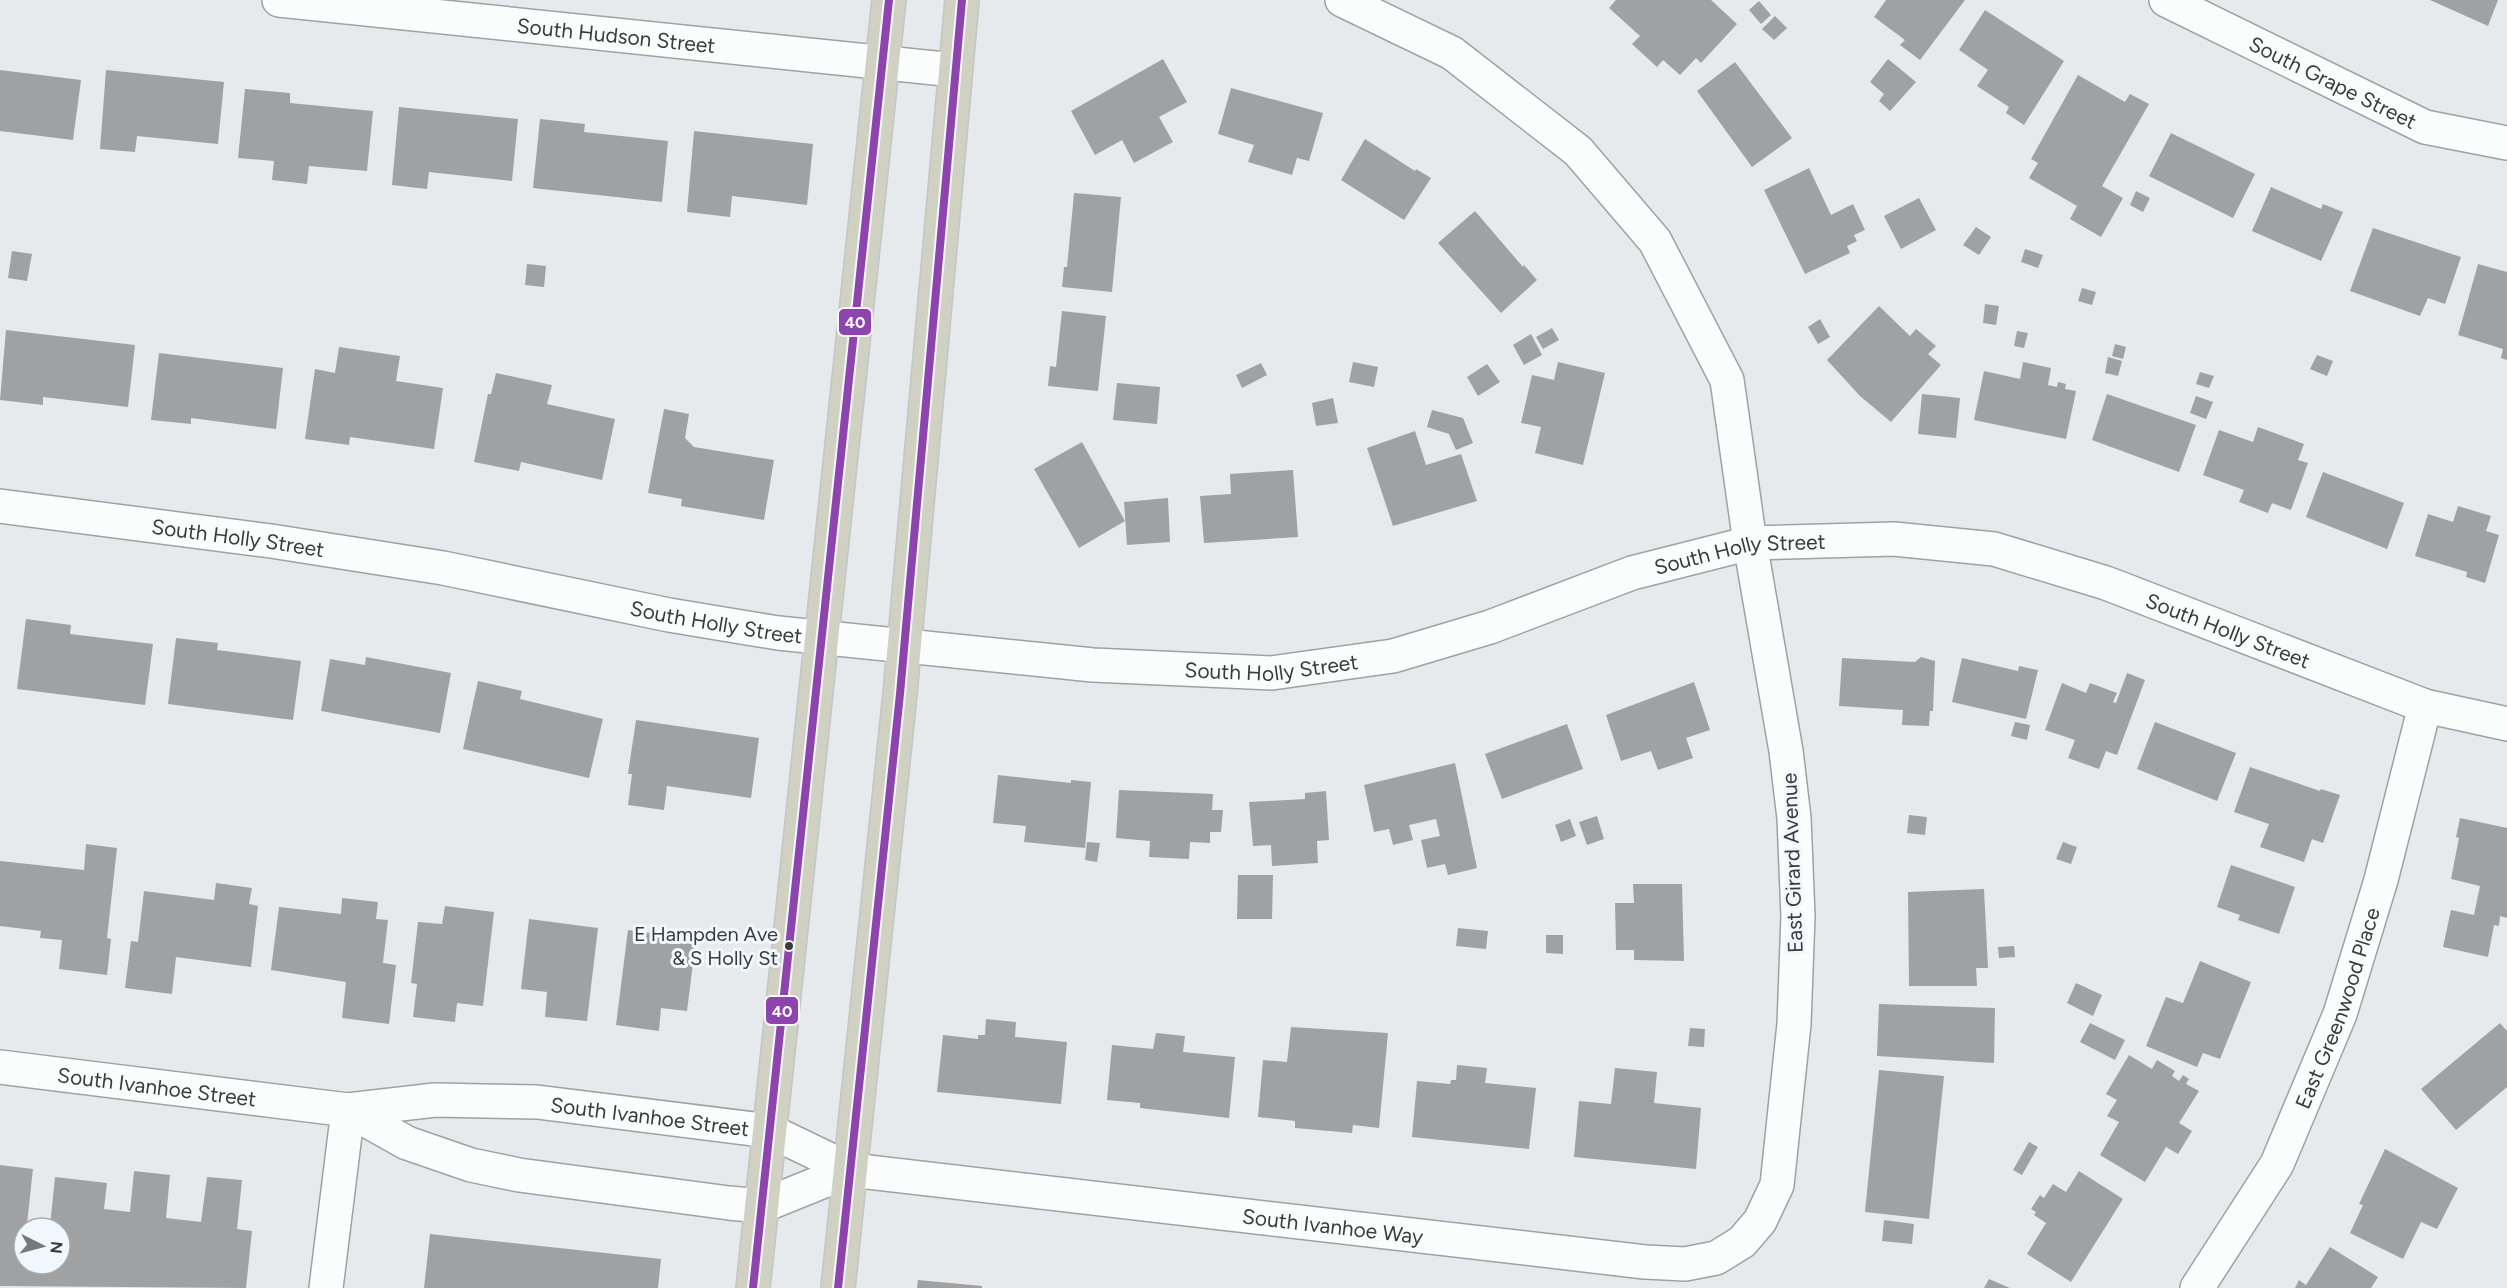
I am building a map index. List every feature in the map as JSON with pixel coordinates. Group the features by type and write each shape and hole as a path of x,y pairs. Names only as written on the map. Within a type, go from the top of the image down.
{"highway":[{"path":"753,1288 889,0"},
{"path":"838,1288 904,646 962,0"}],"street":[{"name":"South Hudson Street","path":"279,0 954,70"},
{"name":"East Girard Avenue","path":"1342,0 1452,53 1578,151 1655,242 1727,380 1750,543 1786,751 1794,818 1798,916 1794,1024 1777,1185"},
{"name":"South Grape Street","path":"2166,0 2425,127 2507,143"},
{"name":"South Holly Street","path":"0,506 259,540 443,568 669,615 820,637 1093,665 1272,673 1393,656 1490,627 1632,573 1750,543 1894,539 1994,549 2106,583 2425,706 2507,724"},
{"name":"East Greenwood Place","path":"2197,1288 2277,1164 2340,1014 2381,880 2425,706"},
{"name":"South Ivanhoe Street","path":"0,1067 348,1110 435,1100 506,1100 770,1131 851,1170"},
{"name":"South Ivanhoe Street","path":"348,1110 407,1143 471,1165 542,1178 762,1206 851,1170"},
{"path":"326,1288 348,1110"},
{"name":"South Ivanhoe Way","path":"851,1170 1645,1262 1685,1264 1716,1258 1742,1242 1760,1221 1777,1185"}],"building":[{"path":"1616,0 1711,0 1737,24 1701,63 1696,58 1680,75 1663,60 1657,67 1632,44 1640,36 1609,8"},
{"path":"1886,0 1965,0 1920,60 1900,45 1905,40 1874,17"},
{"path":"2430,0 2498,0 2488,26"},
{"path":"1759,1 1771,15 1761,24 1749,10"},
{"path":"1985,10 2064,61 2024,125 2006,113 2009,107 1977,86 1988,70 1959,50"},
{"path":"1775,16 1787,28 1774,40 1762,29"},
{"path":"1163,59 1187,102 1159,117 1173,142 1134,163 1122,140 1095,155 1071,111"},
{"path":"1888,59 1916,82 1890,111 1879,101 1884,94 1870,82"},
{"path":"1735,62 1792,138 1752,167 1697,91"},
{"path":"0,70 81,80 73,140 0,131"},
{"path":"106,70 224,82 218,144 137,136 135,152 100,149"},
{"path":"2078,75 2125,102 2130,94 2149,104 2102,186 2123,198 2101,237 2070,219 2077,206 2029,178 2038,163 2031,159"},
{"path":"1231,88 1323,113 1309,161 1297,158 1292,175 1248,162 1254,145 1218,134"},
{"path":"245,89 290,93 290,103 373,111 367,171 309,166 307,184 272,180 274,161 238,158"},
{"path":"399,107 518,119 512,181 429,172 427,189 392,185"},
{"path":"540,119 585,124 584,132 668,141 662,202 533,188"},
{"path":"694,131 813,144 807,205 732,196 730,217 687,212"},
{"path":"2171,133 2255,174 2233,218 2149,176"},
{"path":"1365,139 1415,171 1416,169 1431,178 1404,220 1341,180"},
{"path":"1809,168 1831,215 1853,204 1865,230 1854,235 1857,241 1847,246 1850,253 1805,274 1764,190"},
{"path":"2271,187 2321,209 2323,204 2343,212 2321,261 2252,231"},
{"path":"2136,191 2150,198 2143,212 2130,205"},
{"path":"1074,193 1121,197 1112,292 1062,287 1064,267 1067,267"},
{"path":"1919,198 1936,230 1901,249 1884,216"},
{"path":"1475,211 1537,280 1501,313 1438,243"},
{"path":"1976,227 1991,237 1979,255 1963,245"},
{"path":"2373,228 2461,257 2445,304 2428,298 2420,316 2350,291"},
{"path":"2025,249 2043,255 2038,268 2021,262"},
{"path":"12,251 32,254 27,281 8,278"},
{"path":"527,264 546,266 544,287 525,285"},
{"path":"2478,264 2507,272 2507,360 2501,358 2503,349 2458,335"},
{"path":"2082,288 2096,292 2092,305 2078,301"},
{"path":"1985,304 1999,306 1996,325 1983,323"},
{"path":"1879,306 1910,336 1916,329 1936,346 1928,354 1941,365 1891,422 1860,396 1827,360"},
{"path":"1062,311 1106,316 1098,391 1048,386 1050,366 1056,367"},
{"path":"1820,319 1830,337 1818,344 1808,327"},
{"path":"1552,328 1559,340 1543,349 1536,337"},
{"path":"6,330 135,345 128,407 43,397 43,405 0,400"},
{"path":"2017,331 2028,333 2024,348 2014,346"},
{"path":"1531,334 1542,355 1524,365 1513,345"},
{"path":"2115,344 2126,347 2123,359 2112,356"},
{"path":"339,347 400,356 396,381 443,388 434,449 350,437 349,445 305,439 315,369 335,373"},
{"path":"159,353 283,368 276,429 191,418 191,424 151,420"},
{"path":"2317,355 2333,361 2327,376 2310,369"},
{"path":"2108,357 2122,361 2118,376 2105,373"},
{"path":"1353,362 1378,367 1374,387 1349,382"},
{"path":"1558,362 1605,373 1583,465 1535,453 1541,427 1521,423 1532,375 1554,380"},
{"path":"2023,362 2051,368 2048,385 2057,387 2058,382 2066,384 2065,389 2076,391 2066,439 1974,420 1984,371 2020,379"},
{"path":"1261,363 1267,375 1242,388 1236,375"},
{"path":"1487,364 1500,382 1478,396 1467,377"},
{"path":"2200,372 2214,376 2209,388 2196,384"},
{"path":"496,373 552,385 547,404 615,419 602,480 521,462 519,471 474,462 488,394 491,394"},
{"path":"1117,383 1160,387 1157,424 1113,420"},
{"path":"1922,394 1960,398 1956,438 1918,434"},
{"path":"2107,394 2196,425 2179,472 2092,440"},
{"path":"2196,396 2213,402 2206,419 2190,413"},
{"path":"1333,398 1338,423 1316,426 1312,403"},
{"path":"664,409 689,414 685,438 694,447 774,460 764,520 681,506 682,499 648,493"},
{"path":"1432,410 1463,418 1473,443 1456,450 1449,434 1427,427"},
{"path":"2258,427 2304,444 2298,460 2308,463 2291,510 2272,503 2268,513 2239,502 2244,490 2203,475 2219,430 2253,442"},
{"path":"1415,431 1426,465 1461,454 1477,501 1393,526 1367,448"},
{"path":"1082,442 1125,521 1079,548 1034,469"},
{"path":"1293,470 1298,537 1204,543 1200,496 1231,494 1230,474"},
{"path":"2323,472 2404,503 2387,549 2306,517"},
{"path":"1168,498 1170,542 1127,545 1124,502"},
{"path":"2458,506 2491,516 2486,531 2499,535 2485,583 2466,577 2467,572 2415,556 2428,514 2453,522"},
{"path":"26,619 71,625 70,634 153,644 145,705 17,689"},
{"path":"176,638 218,643 217,650 301,661 293,720 168,704"},
{"path":"366,657 451,673 440,733 321,711 330,659 365,665"},
{"path":"1921,657 1935,661 1933,711 1930,711 1929,726 1902,725 1903,710 1839,706 1842,658 1915,662"},
{"path":"1962,658 2018,671 2019,666 2038,670 2026,719 1952,702"},
{"path":"2127,673 2145,680 2117,755 2106,751 2099,769 2068,758 2075,740 2045,730 2062,683 2086,693 2090,683 2117,693 2113,702 2116,703"},
{"path":"478,681 522,691 520,699 603,719 589,778 463,749"},
{"path":"1694,682 1710,730 1686,738 1693,758 1658,770 1651,751 1621,761 1606,715"},
{"path":"636,720 759,738 751,798 667,786 664,810 628,805 632,774 628,774"},
{"path":"2015,722 2030,725 2027,740 2011,736"},
{"path":"2155,722 2236,753 2217,801 2137,769"},
{"path":"1567,724 1583,769 1502,799 1485,754"},
{"path":"1455,763 1477,868 1448,875 1445,864 1427,868 1421,840 1440,836 1436,819 1409,825 1413,840 1393,845 1389,829 1374,832 1364,785"},
{"path":"2250,767 2320,791 2321,789 2340,795 2323,843 2312,839 2304,862 2260,847 2269,824 2234,812"},
{"path":"998,775 1071,783 1071,780 1091,782 1085,848 1024,842 1026,826 993,823"},
{"path":"1119,790 1213,794 1212,810 1223,810 1221,832 1210,832 1210,843 1190,842 1189,859 1149,857 1150,841 1116,838"},
{"path":"1326,791 1329,840 1317,841 1318,863 1272,866 1271,845 1253,846 1249,802 1305,799 1305,793"},
{"path":"1909,815 1927,817 1925,835 1907,833"},
{"path":"1597,816 1604,839 1587,845 1579,822"},
{"path":"2460,818 2507,828 2507,918 2500,916 2499,926 2494,925 2488,957 2443,947 2451,910 2474,915 2480,886 2451,879 2459,838 2456,837"},
{"path":"1570,819 1576,836 1561,842 1555,825"},
{"path":"1087,842 1100,843 1097,862 1085,860"},
{"path":"2063,842 2077,847 2071,864 2056,859"},
{"path":"86,844 117,848 107,938 111,939 107,975 59,969 62,940 40,938 41,931 0,926 0,861 84,870"},
{"path":"2231,865 2295,887 2279,934 2238,920 2240,915 2217,907"},
{"path":"1238,875 1273,875 1272,919 1237,919"},
{"path":"216,883 252,888 249,904 258,906 251,967 176,957 172,994 125,988 131,941 138,942 144,891 214,900"},
{"path":"1633,884 1682,884 1684,961 1634,960 1634,950 1616,950 1615,903 1634,903"},
{"path":"1984,889 1988,968 1976,968 1977,986 1909,986 1908,892"},
{"path":"342,898 378,902 376,919 388,920 383,963 396,965 389,1024 342,1018 346,982 271,970 279,907 341,914"},
{"path":"445,906 494,912 483,1006 457,1003 455,1022 413,1017 417,984 411,983 418,922 442,924"},
{"path":"529,919 598,928 587,1021 545,1017 547,992 521,989"},
{"path":"1458,928 1488,931 1486,949 1456,946"},
{"path":"628,930 696,939 687,1011 661,1008 659,1031 616,1025"},
{"path":"1546,935 1563,935 1563,954 1546,953"},
{"path":"2014,946 2015,957 1999,958 1998,947"},
{"path":"2200,961 2251,982 2220,1059 2203,1053 2197,1067 2146,1046 2166,997 2183,1003"},
{"path":"2076,983 2102,995 2093,1016 2067,1003"},
{"path":"1879,1004 1995,1008 1994,1063 1877,1056"},
{"path":"986,1019 1016,1022 1015,1037 1067,1042 1061,1104 937,1092 943,1035 978,1039 978,1035 985,1035"},
{"path":"2090,1023 2125,1040 2115,1060 2080,1042"},
{"path":"2500,1023 2507,1031 2507,1087 2456,1130 2421,1089"},
{"path":"1291,1027 1388,1033 1379,1128 1353,1125 1352,1133 1295,1128 1295,1121 1258,1117 1263,1060 1287,1062"},
{"path":"1690,1028 1705,1029 1704,1047 1688,1046"},
{"path":"1156,1033 1185,1036 1183,1052 1235,1057 1229,1118 1140,1108 1140,1103 1107,1100 1112,1045 1153,1049"},
{"path":"2129,1055 2152,1069 2157,1060 2175,1071 2172,1076 2179,1081 2183,1075 2189,1079 2186,1084 2199,1091 2179,1123 2192,1131 2178,1154 2166,1147 2145,1182 2100,1155 2119,1122 2107,1116 2117,1100 2106,1094"},
{"path":"1457,1065 1487,1068 1485,1083 1536,1088 1529,1149 1412,1137 1417,1081 1450,1084 1451,1080 1456,1080"},
{"path":"1615,1068 1657,1072 1654,1103 1701,1108 1696,1169 1574,1157 1579,1101 1611,1104"},
{"path":"1879,1070 1944,1076 1929,1219 1865,1212"},
{"path":"2029,1142 2038,1147 2022,1175 2013,1170"},
{"path":"2385,1149 2458,1188 2437,1229 2421,1222 2403,1259 2350,1233 2363,1205 2359,1204"},
{"path":"0,1165 33,1169 28,1216 12,1216 12,1276 72,1276 72,1216 51,1216 55,1177 107,1183 104,1209 130,1212 134,1171 170,1175 166,1218 201,1222 207,1177 242,1180 237,1229 252,1231 246,1288 0,1286"},
{"path":"2079,1171 2123,1199 2071,1282 2027,1254 2046,1223 2034,1215 2036,1212 2031,1209 2040,1195 2044,1198 2053,1184 2066,1192"},
{"path":"1884,1220 1914,1224 1912,1244 1882,1241"},
{"path":"430,1234 661,1259 658,1288 424,1288"},
{"path":"2330,1247 2378,1277 2371,1288 2295,1288 2299,1280 2306,1285"},
{"path":"1989,1279 2010,1288 1984,1288"},
{"path":"918,1280 982,1286 982,1288 917,1288"}],"transit line":[{"name":"40","path":"753,1288 889,0"},
{"name":"40","path":"838,1288 900,694 962,0"}],"place":[{"name":"E Hampden Ave & S Holly St","path":"789,946"}]}
